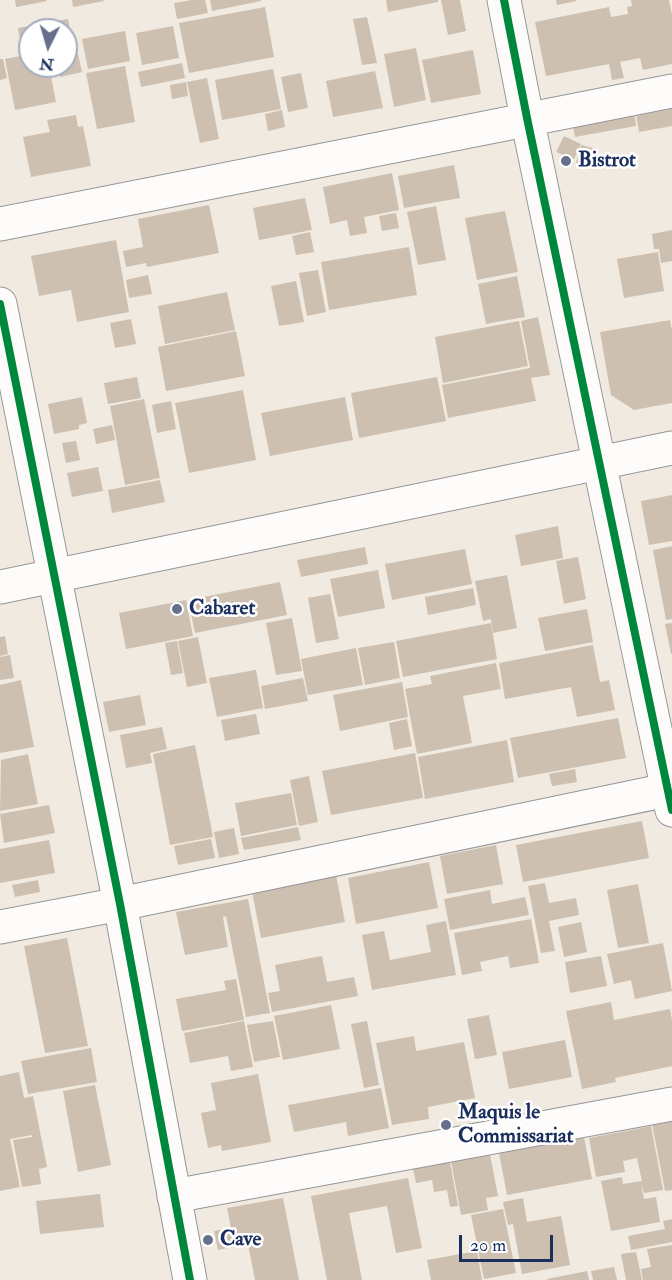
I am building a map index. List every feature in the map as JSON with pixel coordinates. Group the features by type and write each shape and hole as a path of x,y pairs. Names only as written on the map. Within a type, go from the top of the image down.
{"street":[{"path":"0,927 671,796 598,463 504,0"},
{"path":"0,224 672,91"},
{"path":"0,304 120,904 190,1280"},
{"path":"0,587 672,448"},
{"path":"174,1196 672,1104"}],"building":[{"path":"15,0 46,0 47,1 16,7"},
{"path":"72,0 103,0 104,1 73,7"},
{"path":"205,0 208,13 177,19 174,3"},
{"path":"210,0 261,0 261,1 212,11"},
{"path":"386,0 438,0 438,2 388,12"},
{"path":"441,0 460,0 466,31 448,35"},
{"path":"556,0 576,0 576,1 557,5"},
{"path":"631,0 669,0 672,15 672,64 643,70 640,58 620,62 624,78 612,80 609,64 546,76 535,22 609,7 611,17 628,14 627,7 632,6"},
{"path":"265,7 274,57 189,73 179,23"},
{"path":"367,17 377,63 362,65 353,19"},
{"path":"173,26 179,58 142,65 136,33"},
{"path":"125,31 130,61 88,69 82,39"},
{"path":"416,48 426,100 394,107 384,54"},
{"path":"473,50 481,94 431,103 422,60"},
{"path":"78,54 82,72 78,73"},
{"path":"18,56 18,78 51,78 56,102 15,110 5,59"},
{"path":"0,59 3,59 7,78 0,80"},
{"path":"182,63 185,78 141,87 138,72"},
{"path":"125,66 135,122 97,129 86,73"},
{"path":"273,69 281,109 222,120 215,80"},
{"path":"375,71 383,108 333,117 326,81"},
{"path":"301,73 308,108 288,112 281,77"},
{"path":"207,78 219,139 200,143 187,82"},
{"path":"186,82 188,96 172,99 170,85"},
{"path":"672,108 672,126 639,132 636,114"},
{"path":"634,109 636,126 575,137 572,120"},
{"path":"282,110 285,127 268,131 265,114"},
{"path":"76,115 78,127 83,126 91,166 31,177 23,137 50,132 47,120"},
{"path":"564,136 581,144 574,159 556,152"},
{"path":"581,145 597,149 592,167 576,163"},
{"path":"454,165 460,198 404,208 398,176"},
{"path":"392,173 399,210 364,217 367,233 350,236 347,220 330,224 323,187"},
{"path":"305,198 312,230 259,240 253,208"},
{"path":"209,205 219,253 147,267 146,263 126,267 123,251 143,247 138,219"},
{"path":"436,206 446,260 418,265 407,212"},
{"path":"505,211 518,272 477,280 465,218"},
{"path":"396,213 399,228 382,231 379,216"},
{"path":"672,230 672,261 661,263 659,249 654,249 652,234"},
{"path":"310,232 314,252 296,255 292,236"},
{"path":"116,240 129,312 77,322 71,290 39,296 31,256"},
{"path":"409,247 417,295 329,310 321,262"},
{"path":"658,252 664,291 624,298 617,259"},
{"path":"318,270 326,312 307,316 299,273"},
{"path":"148,275 152,294 129,298 126,280"},
{"path":"517,276 525,317 486,324 478,284"},
{"path":"296,281 304,322 279,326 271,286"},
{"path":"227,292 235,330 165,344 158,306"},
{"path":"538,317 550,375 531,378 536,401 448,418 442,385 530,368 521,321"},
{"path":"131,319 136,344 115,348 110,323"},
{"path":"670,320 672,403 634,410 611,395 600,332"},
{"path":"519,321 528,366 443,383 435,337"},
{"path":"236,331 245,376 166,391 158,347"},
{"path":"137,377 141,398 108,404 104,383"},
{"path":"437,377 446,421 359,438 351,393"},
{"path":"243,390 256,460 189,473 175,403"},
{"path":"82,397 87,423 79,425 79,429 54,434 48,404"},
{"path":"345,397 353,440 270,456 261,413"},
{"path":"144,399 160,478 125,485 110,406"},
{"path":"171,401 176,429 157,433 152,405"},
{"path":"112,425 115,440 96,444 93,429"},
{"path":"76,441 80,460 66,463 62,443"},
{"path":"98,467 103,491 72,497 67,473"},
{"path":"160,480 165,502 112,513 108,490"},
{"path":"672,495 672,541 649,545 641,501"},
{"path":"558,526 563,558 521,566 515,535"},
{"path":"672,546 672,619 666,620 653,550"},
{"path":"365,547 368,564 301,577 297,560"},
{"path":"465,549 472,584 392,600 385,564"},
{"path":"578,557 586,599 564,604 556,561"},
{"path":"378,570 385,608 338,617 330,579"},
{"path":"507,575 517,628 493,633 491,619 483,621 475,581"},
{"path":"280,582 287,615 195,633 188,600"},
{"path":"473,588 476,605 428,615 425,597"},
{"path":"330,594 339,639 316,643 308,598"},
{"path":"186,600 193,636 126,649 119,613"},
{"path":"587,609 593,642 545,651 538,618"},
{"path":"292,618 302,671 276,675 266,623"},
{"path":"491,623 497,659 403,677 396,641"},
{"path":"672,623 672,654 671,654 665,624"},
{"path":"5,636 8,654 0,656 0,637"},
{"path":"198,637 207,683 187,687 178,641"},
{"path":"177,641 183,673 171,675 165,643"},
{"path":"394,642 400,678 365,685 358,648"},
{"path":"593,645 600,682 609,680 615,710 577,717 571,687 505,699 499,663"},
{"path":"356,648 363,685 308,695 301,659"},
{"path":"10,655 14,678 0,680 0,657"},
{"path":"496,663 501,689 463,696 472,743 417,754 405,689 432,684 430,676"},
{"path":"256,670 263,708 217,717 209,678"},
{"path":"303,678 308,701 265,709 261,686"},
{"path":"21,680 34,747 0,753 0,685"},
{"path":"402,682 408,717 340,731 333,695"},
{"path":"140,695 146,725 109,732 103,702"},
{"path":"256,714 260,734 225,741 221,720"},
{"path":"618,718 626,758 518,778 510,738"},
{"path":"407,719 412,746 394,750 389,723"},
{"path":"162,727 167,749 150,753 152,763 126,768 120,735"},
{"path":"507,740 514,782 425,799 418,757"},
{"path":"195,745 213,837 170,845 153,754"},
{"path":"415,753 423,798 331,815 322,771"},
{"path":"28,754 38,804 0,811 1,760"},
{"path":"575,769 577,782 552,786 549,774"},
{"path":"309,776 318,822 299,826 290,780"},
{"path":"291,793 297,825 241,836 235,803"},
{"path":"49,805 55,833 4,843 0,814"},
{"path":"642,821 649,858 523,882 516,845"},
{"path":"298,827 301,840 244,850 241,838"},
{"path":"234,828 239,854 219,858 214,832"},
{"path":"211,839 215,858 178,865 174,846"},
{"path":"49,840 55,873 0,883 0,849"},
{"path":"496,845 503,884 447,894 440,856"},
{"path":"429,862 438,908 356,924 348,878"},
{"path":"336,875 345,922 261,938 252,891"},
{"path":"38,880 40,892 15,897 12,885"},
{"path":"545,883 549,903 576,898 579,915 549,921 555,951 541,953 528,886"},
{"path":"638,884 649,943 618,948 607,890"},
{"path":"490,890 492,904 525,897 529,915 450,930 444,899"},
{"path":"248,899 270,1013 246,1017 226,916 223,917 228,947 185,955 176,912"},
{"path":"531,919 539,963 510,968 508,956 480,962 482,971 462,975 454,933"},
{"path":"446,921 456,975 372,990 362,935 384,931 390,960 431,952 426,925"},
{"path":"581,922 587,952 564,957 558,927"},
{"path":"67,938 88,1046 45,1053 24,946"},
{"path":"663,943 672,991 635,999 631,980 614,984 607,954"},
{"path":"322,956 327,982 354,977 358,996 272,1012 268,993 280,991 275,965"},
{"path":"601,956 607,986 570,993 565,962"},
{"path":"236,979 244,1020 182,1031 176,999 226,990 224,981"},
{"path":"611,1002 614,1020 670,1009 672,1066 615,1078 616,1082 582,1089 566,1011"},
{"path":"331,1005 340,1049 283,1060 274,1016"},
{"path":"489,1015 497,1055 475,1059 467,1019"},
{"path":"244,1021 253,1067 231,1071 228,1056 190,1063 184,1033"},
{"path":"273,1021 280,1057 254,1062 247,1025"},
{"path":"367,1021 379,1085 364,1088 351,1024"},
{"path":"414,1036 416,1051 464,1042 475,1098 428,1107 429,1119 392,1125 376,1043"},
{"path":"565,1040 572,1077 509,1089 502,1052"},
{"path":"91,1048 97,1082 28,1094 21,1061"},
{"path":"19,1072 24,1098 33,1096 47,1167 39,1169 41,1184 22,1187 13,1140 32,1137 32,1135 10,1139 20,1187 0,1191 0,1076"},
{"path":"258,1074 271,1142 222,1151 221,1145 208,1148 201,1113 216,1110 211,1083"},
{"path":"95,1085 111,1165 78,1172 63,1091"},
{"path":"381,1088 389,1128 348,1136 346,1122 294,1132 288,1105"},
{"path":"672,1120 672,1190 665,1191 652,1124"},
{"path":"651,1126 663,1190 644,1193 641,1184 644,1199 656,1197 660,1222 611,1231 601,1181 622,1177 623,1184 642,1181 637,1158 623,1161 625,1172 596,1177 589,1138"},
{"path":"584,1137 592,1179 507,1195 499,1153"},
{"path":"489,1149 498,1196 486,1198 488,1210 461,1215 450,1156"},
{"path":"450,1162 458,1206 450,1207 447,1190 434,1192 432,1180 416,1183 413,1169"},
{"path":"408,1178 422,1248 396,1253 387,1206 349,1213 362,1280 327,1280 311,1196"},
{"path":"100,1194 104,1227 40,1234 36,1201"},
{"path":"283,1198 299,1280 255,1280 248,1244 218,1250 214,1231 231,1228 227,1208"},
{"path":"523,1198 527,1222 561,1216 570,1265 522,1274 513,1224 508,1225 503,1202"},
{"path":"503,1209 516,1273 484,1279 471,1215"},
{"path":"672,1219 672,1242 631,1250 628,1236 665,1229 663,1221"},
{"path":"672,1245 672,1280 643,1280 641,1269 651,1267 647,1249"},
{"path":"477,1251 482,1280 431,1280 427,1260"},
{"path":"636,1252 642,1280 626,1280 621,1254"},
{"path":"614,1267 617,1280 593,1280 591,1271"},
{"path":"587,1271 589,1280 547,1280 547,1279"}],"cycle path":[{"path":"504,0 672,810"},
{"path":"0,304 120,904 190,1280"}],"place":[{"name":"Bistrot","path":"566,161"},
{"name":"Cabaret","path":"177,609"},
{"name":"Maquis le Commissariat","path":"446,1125"},
{"name":"Cave","path":"208,1240"}]}
